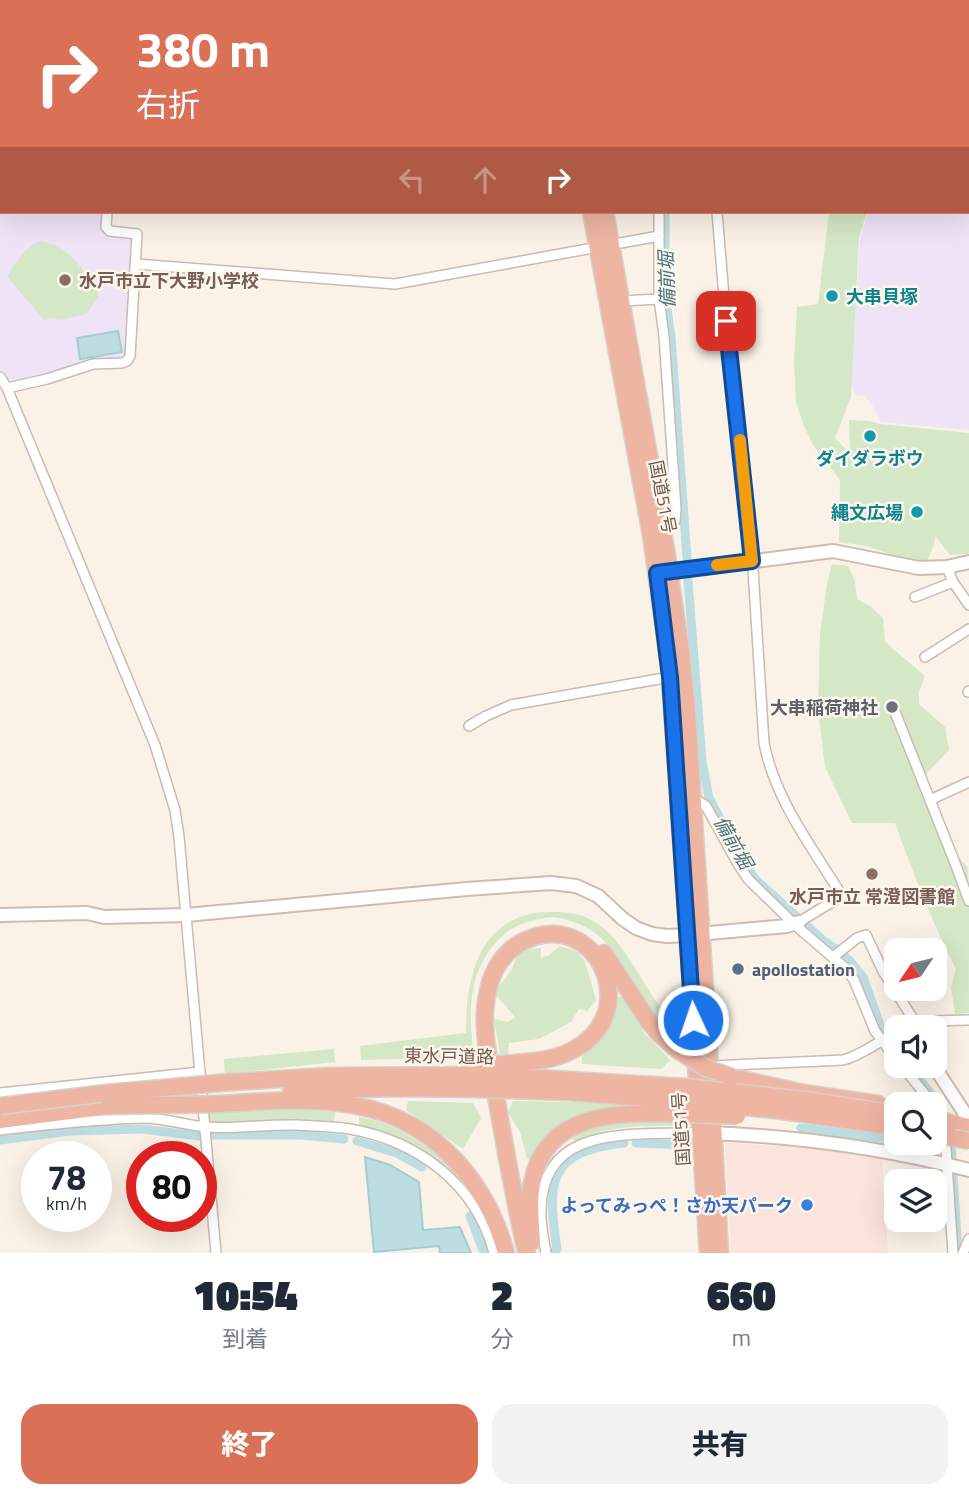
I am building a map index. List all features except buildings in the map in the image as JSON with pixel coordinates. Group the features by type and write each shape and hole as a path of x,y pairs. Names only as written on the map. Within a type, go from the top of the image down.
{"highway":[{"name":"国道51号","path":"593,214 621,301 662,527 676,571 670,677 694,935 707,1133 720,1253"},
{"name":"国道51号","path":"605,214 604,245 676,571 692,802 694,935 710,1066 707,1133 708,1253"},
{"path":"518,1253 488,1094 477,1021 477,999 487,967 501,946 512,937 529,930 547,926 564,928 592,940 610,959 649,1022 668,1043 706,1068 741,1080 884,1105"},
{"path":"475,1076 503,1077 532,1062 561,1055 582,1045 597,1031 603,1022 608,1004 608,982 600,962 587,947 561,936 533,937 516,945 502,959 492,975 487,992 485,1013 489,1056 514,1192 524,1243 529,1253"},
{"name":"東水戸道路","path":"219,1095 326,1072 503,1077 568,1092 687,1101 805,1100 884,1112"},
{"name":"東水戸道路","path":"0,1106 106,1093 219,1095 398,1088 475,1076"},
{"path":"0,1120 219,1095 335,1103 376,1111 411,1126 453,1157 466,1171 488,1205 506,1253"},
{"path":"529,1253 533,1241 530,1212 533,1179 544,1153 554,1140 578,1124 596,1118 687,1101 784,1119 884,1127"},
{"path":"947,1122 969,1127"},
{"path":"947,1137 969,1141"}],"street":[{"path":"7,388 93,364 122,363 130,356 137,234 110,231 106,227 107,214"},
{"path":"659,214 659,299 676,509 676,521 662,527"},
{"path":"0,915 87,913 104,918 186,915 467,889 564,884 576,886 598,896 636,928 667,936 765,929 800,921 842,895 782,799 766,757 752,561 717,214"},
{"path":"136,264 387,284 659,236"},
{"path":"621,301 659,299"},
{"path":"0,377 7,388 155,745 175,810 180,837 216,1253"},
{"path":"676,571 833,551 911,567 947,567 969,562"},
{"path":"947,567 953,582 969,605"},
{"path":"915,597 953,582"},
{"path":"925,657 969,629"},
{"path":"469,726 511,705 670,677"},
{"path":"895,712 969,901"},
{"path":"930,800 969,782"},
{"path":"692,802 700,802 706,806 748,879 839,953 876,1031 883,1039 858,1056 844,1060 710,1066"},
{"path":"839,953 866,934 883,971 913,1019 913,1027 930,1021 969,1020"},
{"path":"0,1093 200,1072"},
{"path":"912,1078 923,1092"},
{"path":"942,1078 969,1120"},
{"path":"0,1130 141,1118 205,1127 296,1125 350,1129 401,1144 444,1170 465,1193 485,1225 494,1253"},
{"path":"546,1253 541,1210 542,1193 551,1168 569,1150 588,1142 615,1136 707,1133 793,1138 915,1156 969,1170"},
{"path":"947,1153 950,1165 953,1253"},
{"path":"963,1253 969,1240"}],"shaded area":[{"name":"水戸市立下大野小学校","path":"0,214 105,214 103,229 133,238 127,357 25,380 6,379 0,370"},
{"path":"867,214 969,214 969,430 881,422 865,396 855,395 851,382 860,240"},
{"name":"よってみっぺ！さか天パーク","path":"725,1143 819,1148 882,1158 884,1232 887,1232 888,1253 731,1253"}],"green space":[{"path":"829,214 866,214 859,237 851,397 835,438 850,454 849,420 969,433 969,553 950,555 935,536 926,563 904,559 867,546 839,542 840,480 813,445 796,403 794,363 797,307 818,304"},
{"path":"40,241 69,254 88,278 99,296 86,314 61,320 44,320 7,276 25,251"},
{"path":"832,564 848,566 855,581 857,599 883,618 885,642 925,676 919,691 919,704 945,727 949,750 918,782 939,834 968,868 969,894 965,903 969,908 969,1013 955,1014 951,987 956,969 947,950 947,938 941,938 939,933 895,823 852,823 825,767 818,709 820,633"},
{"path":"533,913 580,915 594,922 617,941 661,1008 682,1029 674,1039 649,1011 604,941 584,927 563,919 547,917 509,930 490,950 482,964 472,993 474,1057 361,1060 360,1046 466,1033 472,977 486,944 497,931 511,921"},
{"path":"560,946 576,951 585,961 596,1000 587,1011 579,1009 571,1022 539,1039 509,1043 508,1054 500,1055 494,1019 508,1022 515,1017 494,993 512,969 517,955 530,949 541,948 541,958"},
{"path":"618,997 623,997 644,1033 670,1060 662,1069 582,1064 582,1055 603,1036 611,1024"},
{"path":"334,1049 335,1062 225,1074 224,1059"},
{"path":"408,1101 473,1103 481,1118 463,1149 406,1110"},
{"path":"513,1101 619,1103 619,1107 582,1114 558,1128 532,1159 527,1159 521,1134 508,1112"},
{"path":"287,1108 335,1112 334,1122 286,1119 211,1123 209,1111"},
{"path":"359,1117 390,1126 418,1141 443,1160 465,1184 414,1145 359,1126"},
{"path":"677,1121 676,1126 611,1129 575,1142 571,1136 606,1123"}],"water":[{"path":"118,331 122,352 80,359 77,338"},
{"path":"365,1157 390,1165 419,1182 423,1230 460,1227 471,1253 440,1253 439,1246 374,1252"}],"waterway":[{"name":"備前堀","path":"665,214 665,294 671,337 687,558"},
{"name":"備前堀","path":"688,581 702,761 709,798 756,880 850,961 863,977 884,1031"},
{"name":"備前堀","path":"918,1078 930,1092"},
{"path":"801,1128 884,1138"},
{"path":"0,1140 70,1131 142,1129 199,1136"},
{"path":"214,1135 301,1135 344,1139"},
{"name":"備前堀","path":"949,1136 958,1253"},
{"path":"357,1141 397,1153 422,1167"},
{"path":"552,1252 557,1249 552,1205 558,1174 566,1163 580,1154 599,1147 624,1143"},
{"path":"636,1143 688,1145"},
{"path":"470,1216 484,1253"}],"slow traffic":[{"path":"717,565 752,561 740,440"}],"place":[{"name":"水戸市立下大野小学校","path":"65,280"},
{"name":"大串貝塚","path":"832,296"},
{"name":"ダイダラボウ","path":"870,436"},
{"name":"縄文広場","path":"917,512"},
{"name":"大串稲荷神社","path":"892,707"},
{"name":"水戸市立 常澄図書館","path":"872,874"},
{"name":"apollostation","path":"738,969"},
{"name":"よってみっぺ！さか天パーク","path":"807,1205"}],"route":[{"path":"693,1020 670,677 657,573 752,561 726,321"}]}
